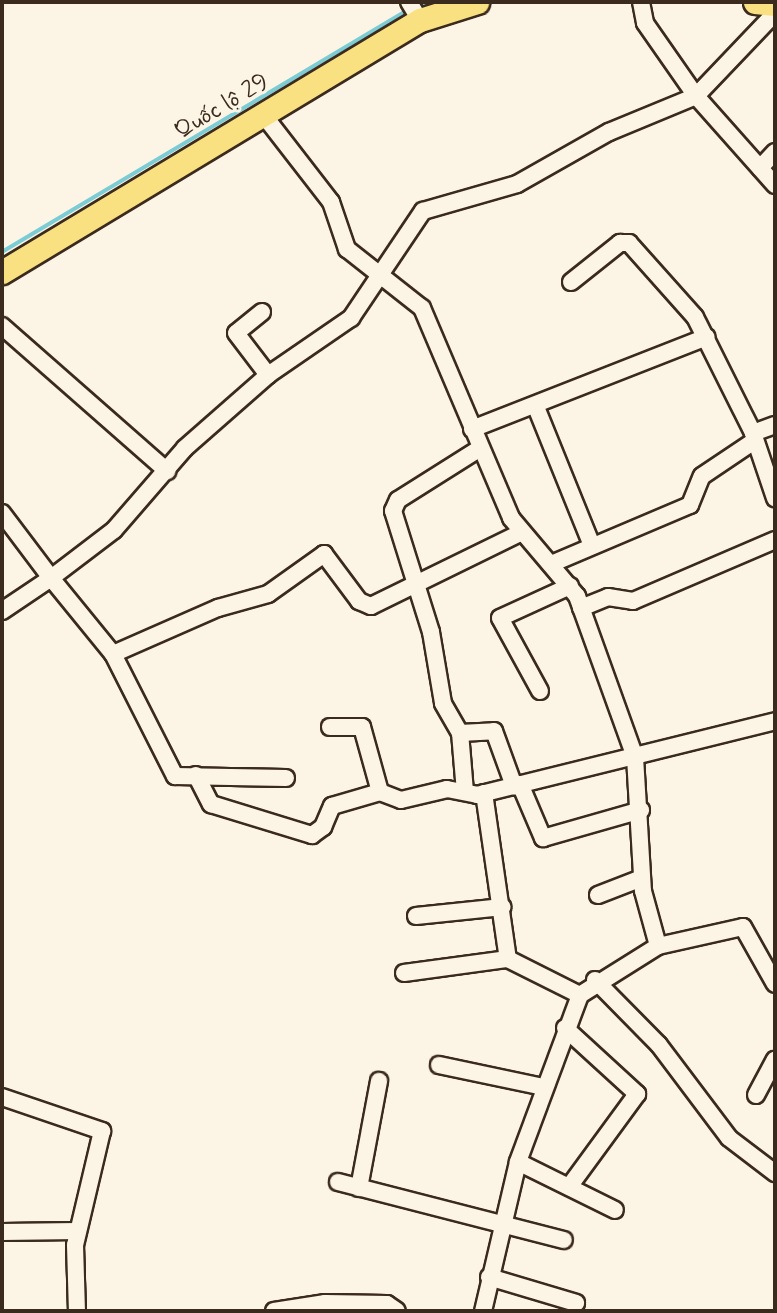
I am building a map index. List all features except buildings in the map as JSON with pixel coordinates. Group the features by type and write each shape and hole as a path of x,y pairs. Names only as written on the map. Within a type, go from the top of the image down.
{"highway":[{"name":"Quốc lộ 29","path":"2,272 262,113 415,11 477,2"},
{"path":"755,2 775,4"}],"street":[{"path":"642,2 645,23 696,96 775,185"},
{"path":"2,611 114,530 167,471 268,375 351,318 429,207 517,184 610,132 696,96 775,13"},
{"path":"262,113 331,202 346,249 422,308 479,449 522,532 570,586 581,608 635,757 641,810 642,878 658,946"},
{"path":"760,168 775,152"},
{"path":"571,282 626,241 707,337 753,437 775,498"},
{"path":"262,312 236,332 268,375"},
{"path":"2,326 167,471"},
{"path":"472,429 536,407 707,337"},
{"path":"536,407 591,543"},
{"path":"551,564 591,543 693,502 702,476 753,437 775,425"},
{"path":"465,792 460,733 442,698 394,503 479,449"},
{"path":"2,513 113,654 175,776 286,778"},
{"path":"113,654 218,608 262,597 324,554 365,605 415,588 522,532"},
{"path":"581,608 608,597 633,601 775,540"},
{"path":"540,691 500,618 570,586"},
{"path":"196,775 201,796 211,804 306,835 321,831 332,806 380,792 401,800 447,789 484,793 775,721"},
{"path":"330,727 362,727 380,792"},
{"path":"460,733 494,731 543,838 641,810"},
{"path":"484,793 503,907 508,959"},
{"path":"598,895 642,878"},
{"path":"416,916 503,907"},
{"path":"484,1311 499,1225 518,1162 543,1087 580,995 595,981 658,946 743,927 775,984"},
{"path":"404,973 508,959 580,995"},
{"path":"595,981 659,1045 729,1138 775,1173"},
{"path":"565,1028 637,1094 569,1187"},
{"path":"756,1095 775,1060"},
{"path":"439,1065 543,1087"},
{"path":"359,1188 379,1082"},
{"path":"2,1097 100,1128 78,1231 77,1311"},
{"path":"518,1162 615,1210"},
{"path":"338,1182 564,1240"},
{"path":"2,1232 78,1231"},
{"path":"489,1277 576,1303"},
{"path":"274,1311 325,1303 387,1304 397,1311"}],"waterway":[{"path":"418,7 428,2"},
{"path":"2,252 407,11"}]}
